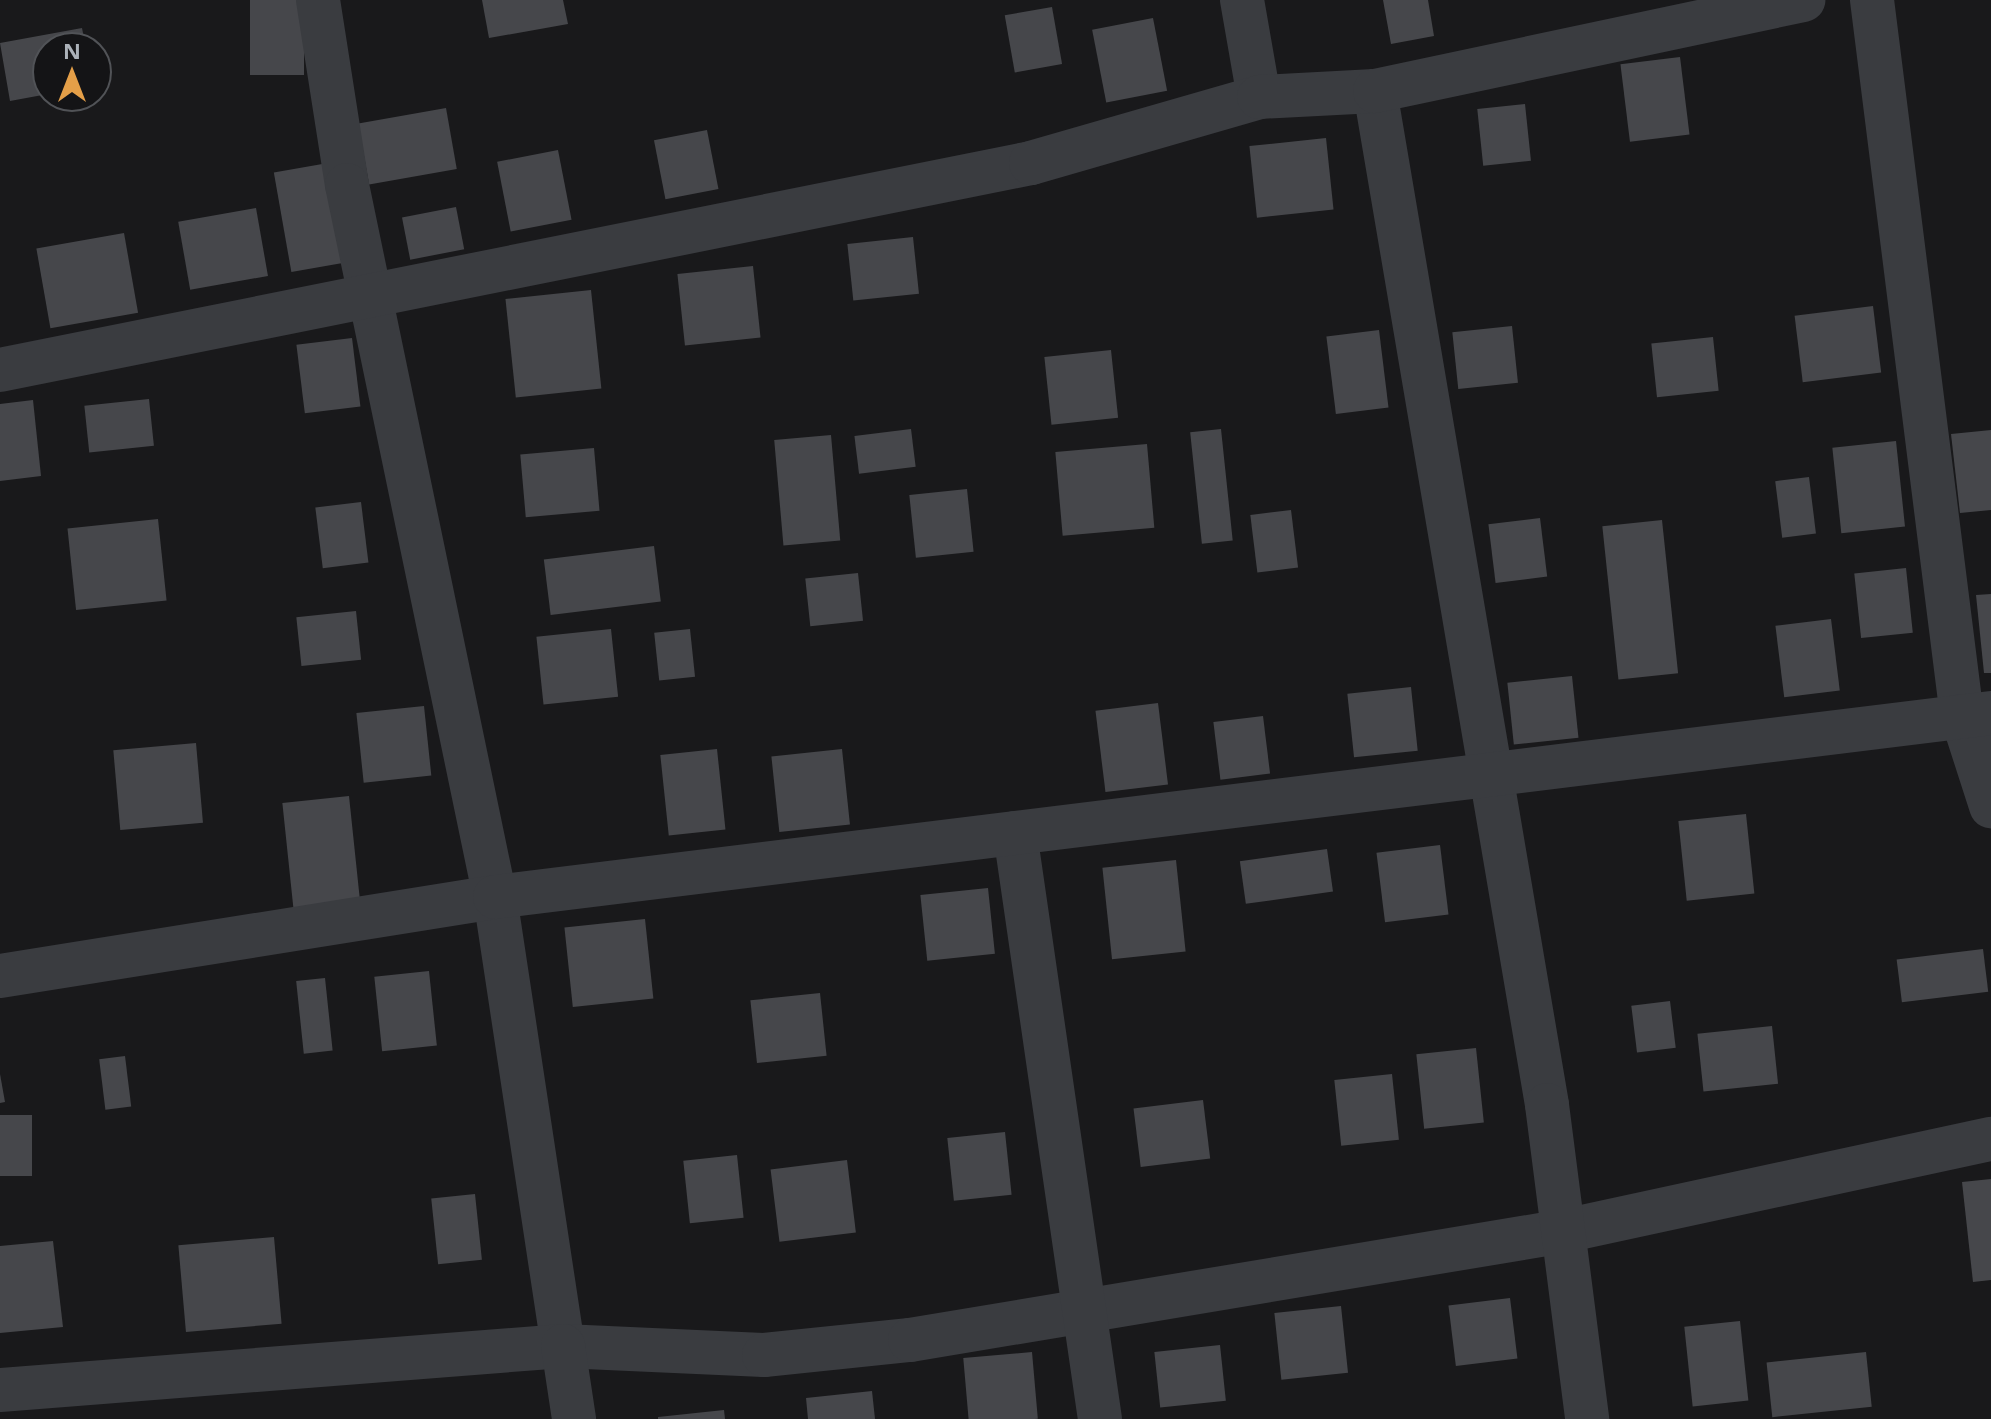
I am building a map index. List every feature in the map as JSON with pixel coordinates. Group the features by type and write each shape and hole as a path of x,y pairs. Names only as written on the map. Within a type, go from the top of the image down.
{"street":[{"path":"318,0 370,296 495,897 574,1419"},
{"path":"1242,0 1259,97"},
{"path":"0,370 1031,163 1259,97 1375,91 1803,0"},
{"path":"1872,0 1991,806"},
{"path":"1375,91 1564,1231 1587,1419"},
{"path":"0,976 495,897 1976,714"},
{"path":"1015,833 1088,1311 1100,1419"},
{"path":"0,1390 563,1346 764,1355 910,1340 1564,1231 1991,1139"}],"building":[{"path":"250,0 304,0 304,75 250,75"},
{"path":"482,0 563,0 568,24 489,38"},
{"path":"1383,0 1428,0 1434,36 1391,44"},
{"path":"1052,7 1062,64 1015,72 1005,15"},
{"path":"1153,18 1167,91 1106,102 1092,30"},
{"path":"82,28 83,32 60,32"},
{"path":"32,37 32,97 10,101 0,43"},
{"path":"1680,57 1690,134 1630,142 1620,64"},
{"path":"1525,104 1531,161 1483,166 1477,109"},
{"path":"446,108 457,169 369,185 358,123"},
{"path":"707,130 718,189 665,199 654,140"},
{"path":"1326,138 1334,210 1257,218 1249,146"},
{"path":"558,150 572,220 511,232 497,162"},
{"path":"328,163 346,262 291,272 274,173"},
{"path":"456,207 464,249 410,260 402,217"},
{"path":"256,208 268,276 190,290 178,222"},
{"path":"124,233 138,313 50,328 36,248"},
{"path":"913,237 919,294 853,301 847,244"},
{"path":"753,266 761,338 685,346 677,274"},
{"path":"591,290 601,388 516,397 505,299"},
{"path":"1873,306 1881,373 1803,382 1795,316"},
{"path":"1512,326 1518,383 1458,389 1452,332"},
{"path":"1379,330 1389,407 1336,414 1326,336"},
{"path":"1713,337 1719,391 1657,397 1651,343"},
{"path":"352,338 360,406 305,413 296,345"},
{"path":"1111,350 1118,418 1051,425 1044,357"},
{"path":"149,399 154,446 89,453 84,406"},
{"path":"33,400 41,476 0,481 0,404"},
{"path":"911,429 916,467 859,474 854,436"},
{"path":"1221,429 1233,540 1202,544 1190,432"},
{"path":"1991,430 1991,510 1960,513 1951,434"},
{"path":"831,435 840,541 783,546 774,440"},
{"path":"1896,441 1905,527 1841,533 1832,448"},
{"path":"1147,444 1154,528 1063,536 1055,452"},
{"path":"594,448 599,511 526,517 520,454"},
{"path":"1809,477 1816,534 1782,538 1775,481"},
{"path":"967,489 974,552 916,558 909,495"},
{"path":"361,502 368,563 323,568 315,508"},
{"path":"1291,510 1298,568 1257,573 1250,515"},
{"path":"1540,518 1547,577 1496,583 1488,524"},
{"path":"158,519 167,601 76,610 67,529"},
{"path":"1662,520 1678,673 1618,679 1602,526"},
{"path":"654,546 661,602 551,615 544,560"},
{"path":"1906,568 1913,633 1861,638 1854,573"},
{"path":"858,573 863,621 810,626 805,579"},
{"path":"1991,594 1991,673 1984,673 1976,595"},
{"path":"356,611 361,660 301,666 296,617"},
{"path":"1831,619 1840,690 1784,697 1775,626"},
{"path":"611,629 618,697 544,704 536,637"},
{"path":"690,629 695,677 659,681 654,633"},
{"path":"1572,676 1578,738 1514,744 1507,683"},
{"path":"1411,687 1418,751 1354,757 1347,694"},
{"path":"1158,703 1168,784 1105,792 1095,711"},
{"path":"424,706 431,776 364,783 356,713"},
{"path":"1263,716 1270,774 1220,780 1213,722"},
{"path":"196,743 203,823 120,830 113,750"},
{"path":"717,749 725,830 669,836 660,755"},
{"path":"842,749 850,825 779,832 771,756"},
{"path":"349,796 361,907 294,914 282,803"},
{"path":"1746,814 1754,894 1687,901 1678,821"},
{"path":"1440,845 1449,914 1385,922 1376,853"},
{"path":"1327,849 1333,892 1246,904 1240,861"},
{"path":"1176,860 1186,951 1112,959 1102,868"},
{"path":"988,888 995,954 927,961 920,895"},
{"path":"645,919 653,999 573,1007 564,927"},
{"path":"1983,949 1988,992 1902,1002 1897,960"},
{"path":"429,971 437,1046 382,1051 374,977"},
{"path":"325,978 333,1051 304,1054 296,981"},
{"path":"820,993 827,1056 757,1063 750,1000"},
{"path":"1670,1001 1676,1048 1637,1052 1631,1006"},
{"path":"1772,1026 1778,1084 1703,1092 1697,1034"},
{"path":"1476,1048 1484,1123 1424,1129 1416,1054"},
{"path":"125,1056 131,1107 105,1110 99,1059"},
{"path":"0,1074 5,1102 0,1103"},
{"path":"1392,1074 1399,1140 1341,1146 1334,1080"},
{"path":"1203,1100 1210,1159 1141,1167 1134,1109"},
{"path":"0,1115 32,1115 32,1176 0,1176"},
{"path":"1005,1132 1012,1195 954,1201 947,1138"},
{"path":"737,1155 744,1218 690,1223 683,1161"},
{"path":"847,1160 856,1232 779,1242 771,1169"},
{"path":"1991,1179 1991,1280 1973,1282 1962,1182"},
{"path":"475,1194 482,1260 438,1264 431,1199"},
{"path":"274,1237 282,1324 186,1332 178,1245"},
{"path":"53,1241 63,1327 0,1333 0,1246"},
{"path":"1510,1298 1517,1359 1456,1366 1448,1306"},
{"path":"1341,1306 1348,1373 1281,1380 1274,1313"},
{"path":"1740,1321 1748,1401 1693,1406 1684,1327"},
{"path":"1220,1345 1226,1401 1160,1408 1154,1352"},
{"path":"1032,1352 1038,1419 969,1419 963,1358"},
{"path":"1866,1352 1872,1407 1772,1417 1767,1362"},
{"path":"872,1391 875,1419 808,1419 806,1398"},
{"path":"724,1410 725,1419 658,1419 658,1417"}]}
